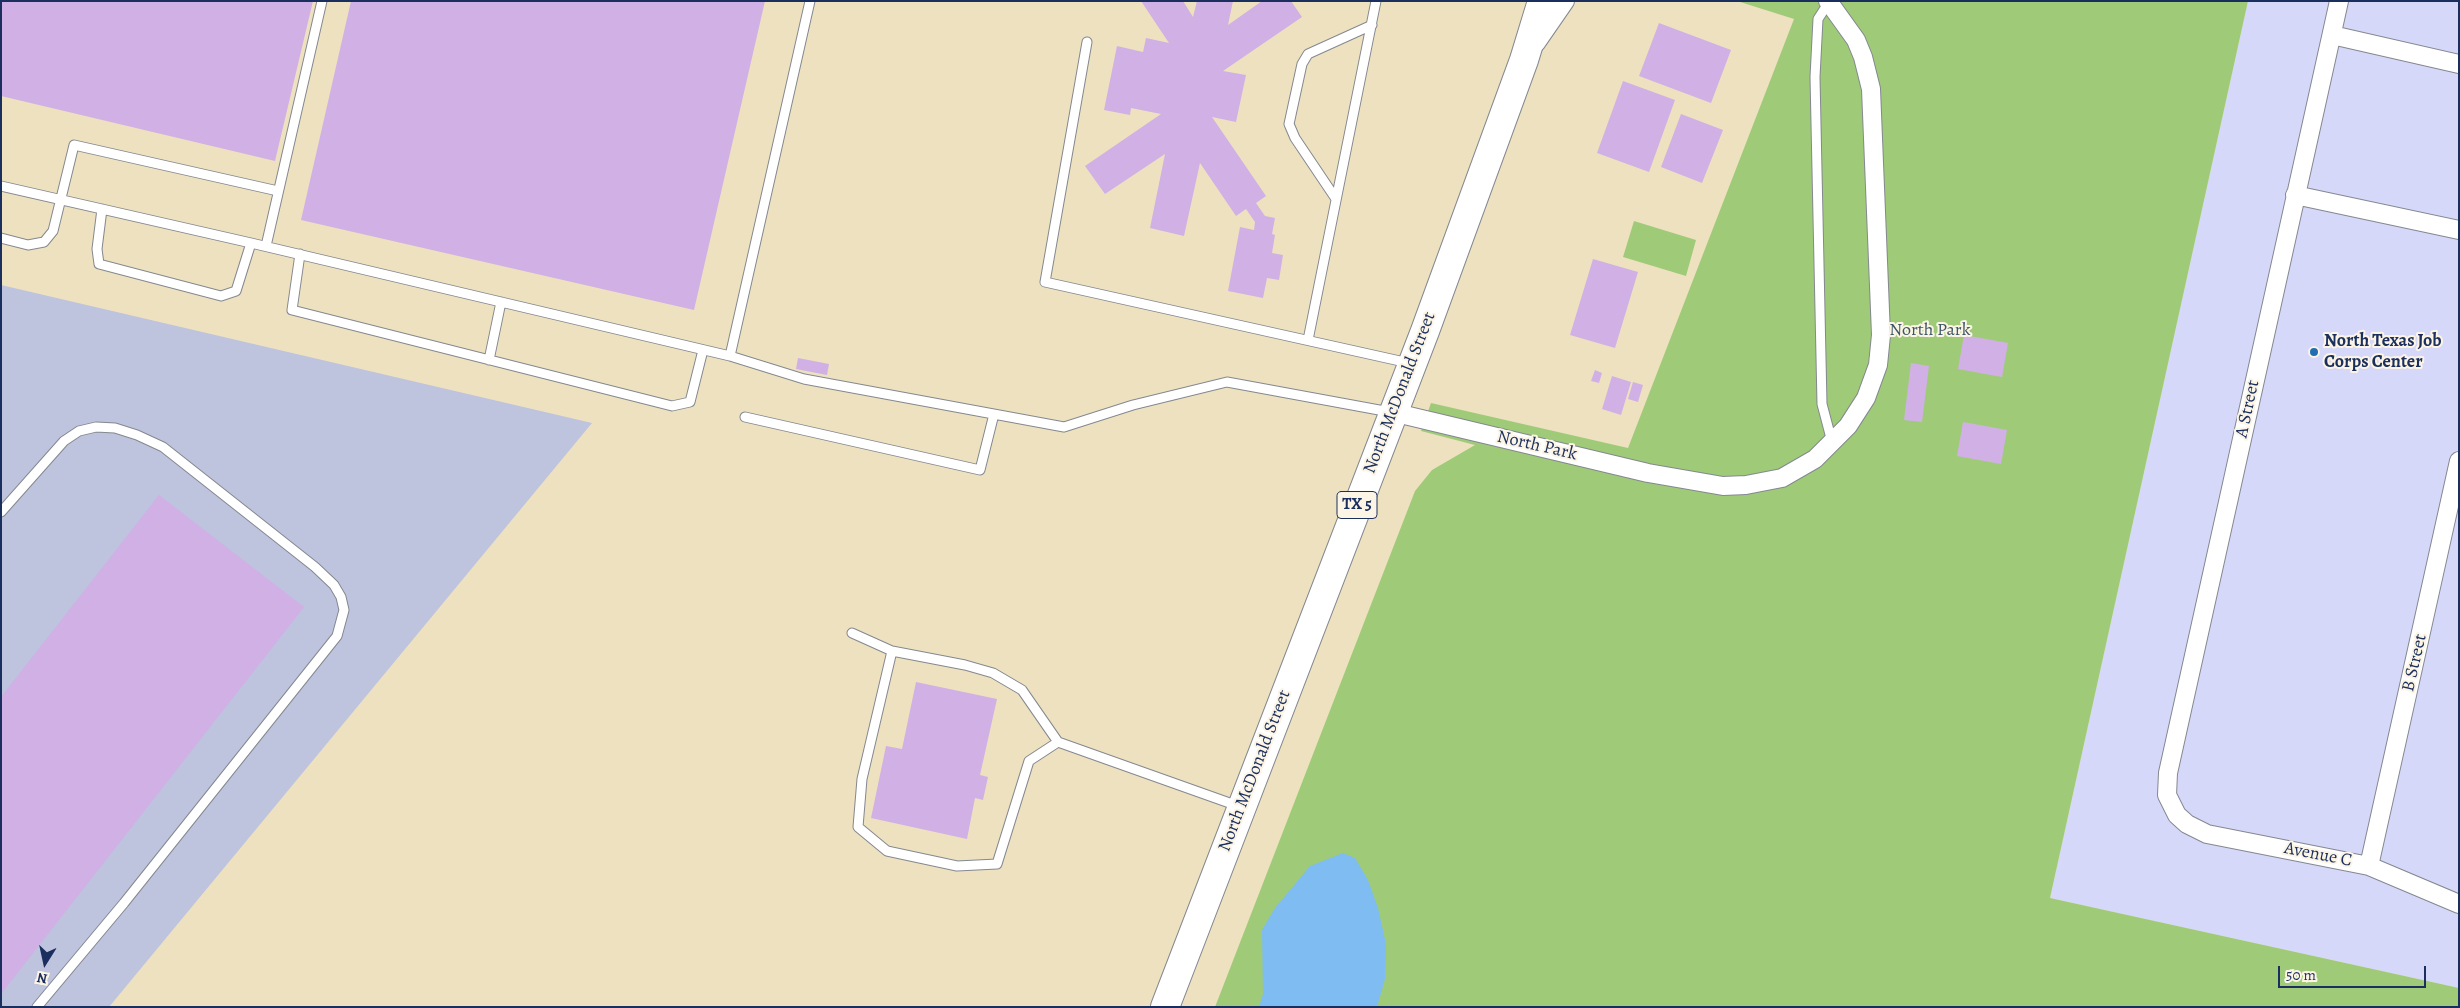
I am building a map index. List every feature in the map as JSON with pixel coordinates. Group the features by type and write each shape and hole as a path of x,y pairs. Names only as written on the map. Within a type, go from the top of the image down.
{"main road":[{"name":"North McDonald Street","path":"1165,1007 1412,363 1524,60 1542,1"}],"street":[{"path":"1524,60 1565,1"},
{"name":"A Street","path":"2177,815 2168,795 2168,773 2339,1"},
{"name":"North Park","path":"1392,412 1648,473 1723,486 1746,485 1782,478 1806,466 1832,443 1848,426 1866,398 1878,365 1881,335 1871,89 1863,57 1856,40 1828,2"},
{"path":"2332,35 2459,64"},
{"path":"2296,195 2459,230"},
{"name":"B Street","path":"2369,866 2459,461"},
{"name":"Avenue C","path":"2177,815 2187,824 2207,834 2369,866 2459,904"}],"lane":[{"path":"266,246 322,1"},
{"path":"730,356 810,1"},
{"path":"1308,340 1376,1"},
{"path":"1828,2 1818,19 1815,76 1822,404 1832,443"},
{"path":"1336,199 1295,138 1289,124 1302,64 1308,54 1372,25"},
{"path":"1087,42 1045,282 1412,363"},
{"path":"1,238 28,245 44,242 53,231 74,145 278,192"},
{"path":"1,186 266,246 730,356 804,379 1064,427 1133,405 1227,382 1392,412"},
{"path":"102,209 96,249 99,264 221,296 236,291 252,243"},
{"path":"300,254 292,310 672,406 690,402 703,350"},
{"path":"489,360 501,302"},
{"path":"745,417 980,470 994,414"},
{"path":"1,512 64,440 79,431 96,427 115,428 137,435 163,447 315,567 334,585 341,597 344,610 337,636 124,903 37,1007"},
{"path":"852,633 892,651 965,665 993,673 1022,690 1058,742 1241,807"},
{"path":"892,651 862,779 858,827 887,852 957,866 997,864 1029,761 1058,742"}],"shaded area":[{"name":"North Texas Job Corps Center","path":"2248,1 2459,1 2459,988 2050,898"},
{"path":"1,285 592,423 109,1007 1,1007"}],"green space":[{"path":"1737,1 2248,1 2050,898 2459,988 2459,1007 1215,1007 1415,491 1432,470 1475,445 1421,431 1431,403 1628,448 1794,19"},
{"path":"1634,221 1696,240 1686,276 1623,257"}],"water":[{"path":"1343,853 1355,858 1368,880 1378,908 1386,944 1385,979 1377,1007 1259,1007 1263,994 1262,930 1275,908 1310,866"}],"building":[{"path":"1,1 313,1 275,161 1,96"},
{"path":"351,1 765,1 694,310 301,220"},
{"path":"1141,1 1183,1 1193,17 1197,1 1233,1 1228,25 1262,1 1291,1 1302,17 1223,71 1246,75 1236,122 1212,117 1266,196 1256,203 1265,216 1275,218 1272,234 1275,235 1272,253 1283,255 1279,280 1267,278 1263,298 1228,291 1240,227 1254,230 1255,222 1246,209 1236,216 1200,163 1184,236 1150,228 1165,154 1105,194 1085,166 1161,114 1131,108 1130,115 1104,110 1117,46 1143,52 1146,38 1169,43"},
{"path":"1659,23 1731,50 1711,103 1639,76"},
{"path":"1623,81 1675,100 1649,172 1597,153"},
{"path":"1681,114 1723,130 1702,183 1661,167"},
{"path":"1593,259 1638,272 1615,348 1570,335"},
{"path":"1964,335 2008,343 2002,377 1958,369"},
{"path":"798,358 829,364 827,375 796,369"},
{"path":"1911,363 1929,366 1922,422 1904,420"},
{"path":"1595,370 1602,373 1599,383 1591,381"},
{"path":"1612,376 1631,382 1621,415 1602,409"},
{"path":"1633,382 1643,385 1638,402 1628,399"},
{"path":"1963,422 2007,430 2001,464 1957,456"},
{"path":"159,495 304,607 1,994 1,697"},
{"path":"916,682 997,699 980,775 988,777 983,800 975,798 967,839 871,818 886,746 902,749"}],"place":[{"name":"North Texas Job Corps Center","path":"2314,352"}]}
